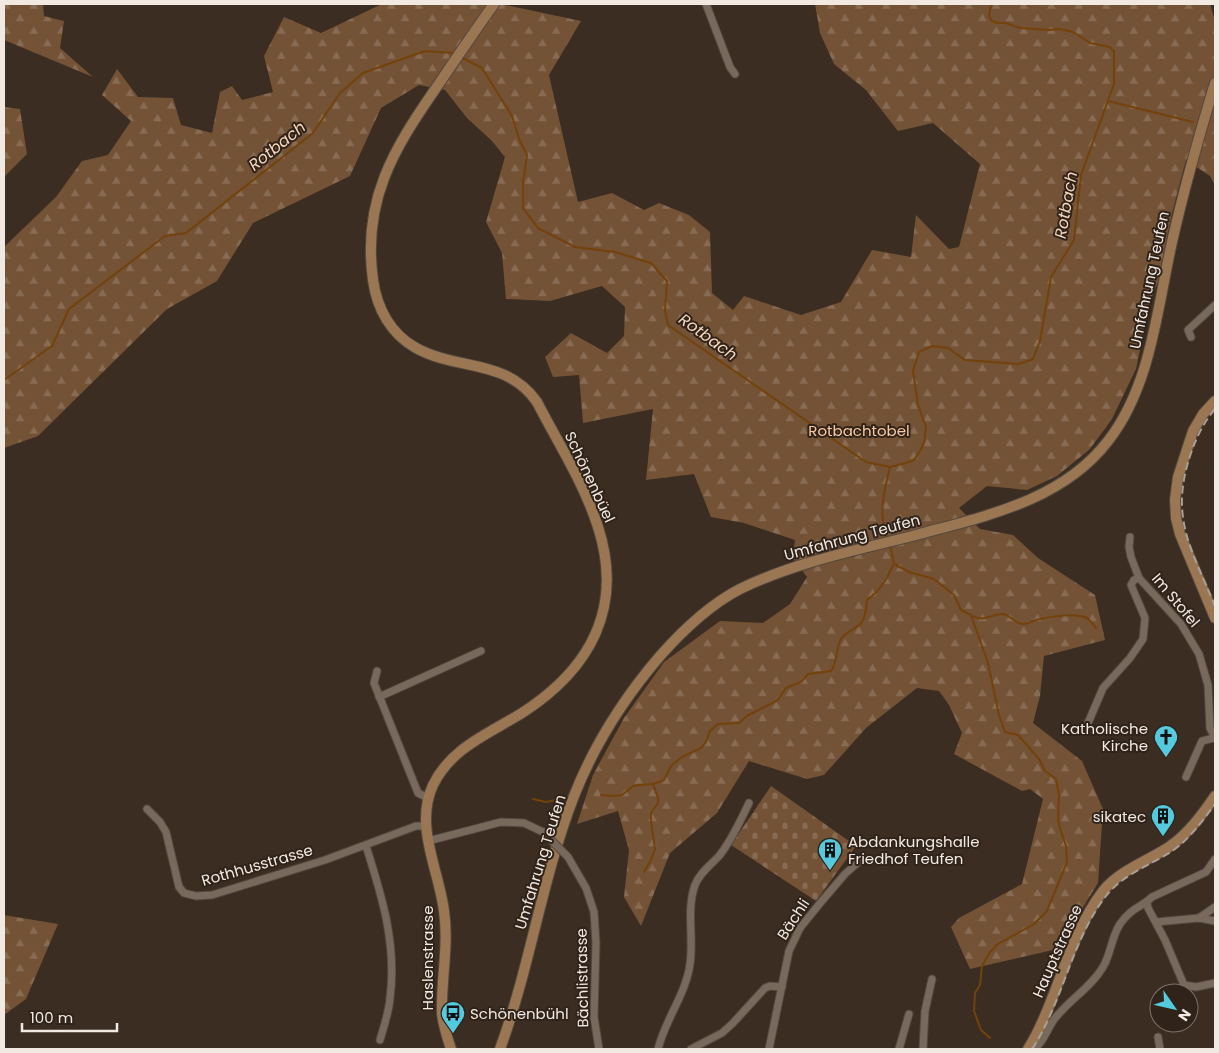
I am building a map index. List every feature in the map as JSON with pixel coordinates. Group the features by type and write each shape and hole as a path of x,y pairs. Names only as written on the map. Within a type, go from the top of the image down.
{"street":[{"name":"Schönenbüel","path":"494,4 410,126 387,168 380,188 370,244 373,285 377,301 392,329 402,339 427,353 498,372 516,380 526,388 537,402 583,490 598,528 606,570 605,594 600,622 590,646 572,672 558,686 530,707"},
{"path":"706,4 730,67 735,74"},
{"name":"Umfahrung Teufen","path":"500,1049 516,999 549,872 566,817 583,776 603,736 639,681 680,635 702,614 754,582 802,565 1004,510 1042,494 1070,478 1092,459 1110,439 1126,415 1140,382 1151,343 1184,192 1215,84"},
{"path":"1191,337 1188,330 1215,305"},
{"path":"1215,400 1203,414 1193,431 1178,478 1175,500 1176,518 1180,534 1215,618"},
{"name":"Im Stofel","path":"1130,537 1131,557 1139,578 1181,624 1198,654 1208,685 1210,728 1215,738"},
{"path":"1088,723 1103,688 1144,639 1145,618 1131,585 1134,580 1139,578"},
{"path":"379,697 481,651"},
{"path":"378,671 374,683 379,697 418,793 428,798"},
{"name":"Haslenstrasse","path":"450,1049 442,1014 445,958 444,912 428,841 426,826 428,798 436,779 459,750 530,707"},
{"path":"1186,777 1202,741 1215,738"},
{"name":"Hauptstrasse","path":"1030,1047 1041,1026 1070,952 1102,892 1123,873 1168,848 1181,838 1215,796"},
{"path":"658,1049 687,978 690,963 692,894 696,883 728,843 749,803"},
{"name":"Rothhusstrasse","path":"148,809 166,832 179,886 184,893 196,896 212,894 326,860 416,826 426,826"},
{"name":"Bächlistrasse","path":"428,841 501,822 524,823 543,832 568,856 586,888 594,912 596,943 594,1017 599,1049"},
{"path":"366,846 380,889 391,942 392,974 390,999 380,1040"},
{"name":"Bächli","path":"769,1049 789,951 800,928 845,874 863,858"},
{"path":"1030,1047 1036,1047 1040,1044 1054,1020 1098,975 1104,966 1112,939 1120,925 1131,912 1142,904 1147,903 1152,897 1206,872 1215,859"},
{"path":"1147,903 1184,985 1196,987 1215,983"},
{"path":"1198,918 1215,906"},
{"path":"1156,922 1198,918 1215,921"},
{"path":"923,1049 925,1011 932,979"},
{"path":"692,1049 722,1032 733,1023 765,988 770,986 782,987"},
{"path":"899,1049 909,1014"},
{"path":"1158,1037 1160,1049"}],"green space":[{"path":"4,4 43,4 44,16 64,21 60,48 93,77 4,40"},
{"name":"Rotbachtobel","path":"382,4 501,4 581,21 549,75 578,202 612,193 644,210 659,203 689,215 710,232 712,293 733,310 744,296 801,315 841,302 872,250 911,257 916,215 949,249 959,247 980,164 933,123 898,131 866,90 834,64 820,33 815,4 1210,4 1215,21 1215,185 1210,176 1186,160 1172,213 1158,282 1150,301 1136,369 1112,419 1090,449 1057,476 1027,490 987,486 959,508 980,529 1013,535 1038,558 1095,595 1105,640 1044,656 1040,696 1033,723 1082,761 1103,809 1098,883 1057,949 970,969 951,927 959,918 1022,884 1043,799 1030,789 1022,791 954,754 962,733 949,705 939,691 917,688 866,728 824,775 807,779 749,761 717,813 670,853 641,926 624,897 629,850 618,811 577,824 593,775 624,718 664,662 720,621 763,623 790,604 807,577 793,558 795,540 744,523 711,517 694,474 646,480 653,409 583,423 579,375 553,377 545,357 571,333 607,353 624,336 625,307 602,286 550,301 506,299 502,253 486,222 505,157 492,141 467,118 445,90 419,85 381,108 350,176 253,223 217,281 167,309 38,436 4,448 4,247 56,197 82,161 108,155 131,121 102,95 117,69 138,97 173,98 181,125 212,133 220,92 232,86 242,100 273,92 264,56 284,17 321,33"},
{"path":"4,107 20,109 27,154 4,177"},
{"path":"771,786 856,846 816,901 731,845"},
{"path":"4,915 58,924 26,999 4,1015"}],"waterway":[{"name":"Rotbach","path":"461,57 482,68 512,116 519,139 527,155 523,182 523,208 538,228 575,247 615,252 651,263 667,281 665,311 668,325 866,462 890,467 914,460 924,443 926,427 918,405 913,371 919,352 932,346 948,348 965,360 1019,364 1033,359 1040,341 1051,277 1074,240 1081,175 1114,84 1114,51 1109,47 1090,43 1073,32 1060,29 1020,28 992,21 989,16 991,4"},
{"name":"Rotbach","path":"4,380 52,346 69,309 165,236 186,233 313,133 340,93 363,73 425,51 454,53"},
{"path":"1108,101 1193,122"},
{"path":"887,537 882,511 890,467"},
{"path":"890,544 894,564 909,572 934,579 954,595 961,610 971,615 988,663 999,715 1005,732 1018,735 1039,759 1045,771 1056,779 1059,795 1059,825 1066,846 1067,862 1047,911 1034,924 998,944 990,952 982,966 980,985 975,993 974,1011 981,1030 990,1038"},
{"path":"644,872 655,849 651,813 658,803 658,798 653,784 664,780 671,766 682,757 701,748 706,742 710,731 718,724 739,723 747,716 778,700 786,688 801,682 808,674 831,671 842,637 861,623 865,616 867,600 883,585 893,565"},
{"path":"972,616 984,618 1005,614 1019,623 1025,624 1051,617 1074,615 1087,618 1096,628"},
{"path":"601,795 622,795 633,786 653,784"},
{"path":"533,799 546,802 561,799"}],"railway":[{"path":"1215,409 1204,424 1193,447 1182,496 1186,532 1191,549 1215,606"},
{"path":"1032,1049 1052,1012 1084,932 1106,896 1121,881 1181,844 1215,804"}],"place":[{"name":"Katholische Kirche","path":"1166,758"},
{"name":"sikatec","path":"1163,837"},
{"name":"Abdankungshalle Friedhof Teufen","path":"830,871"},
{"name":"Schönenbühl","path":"453,1034"}]}
